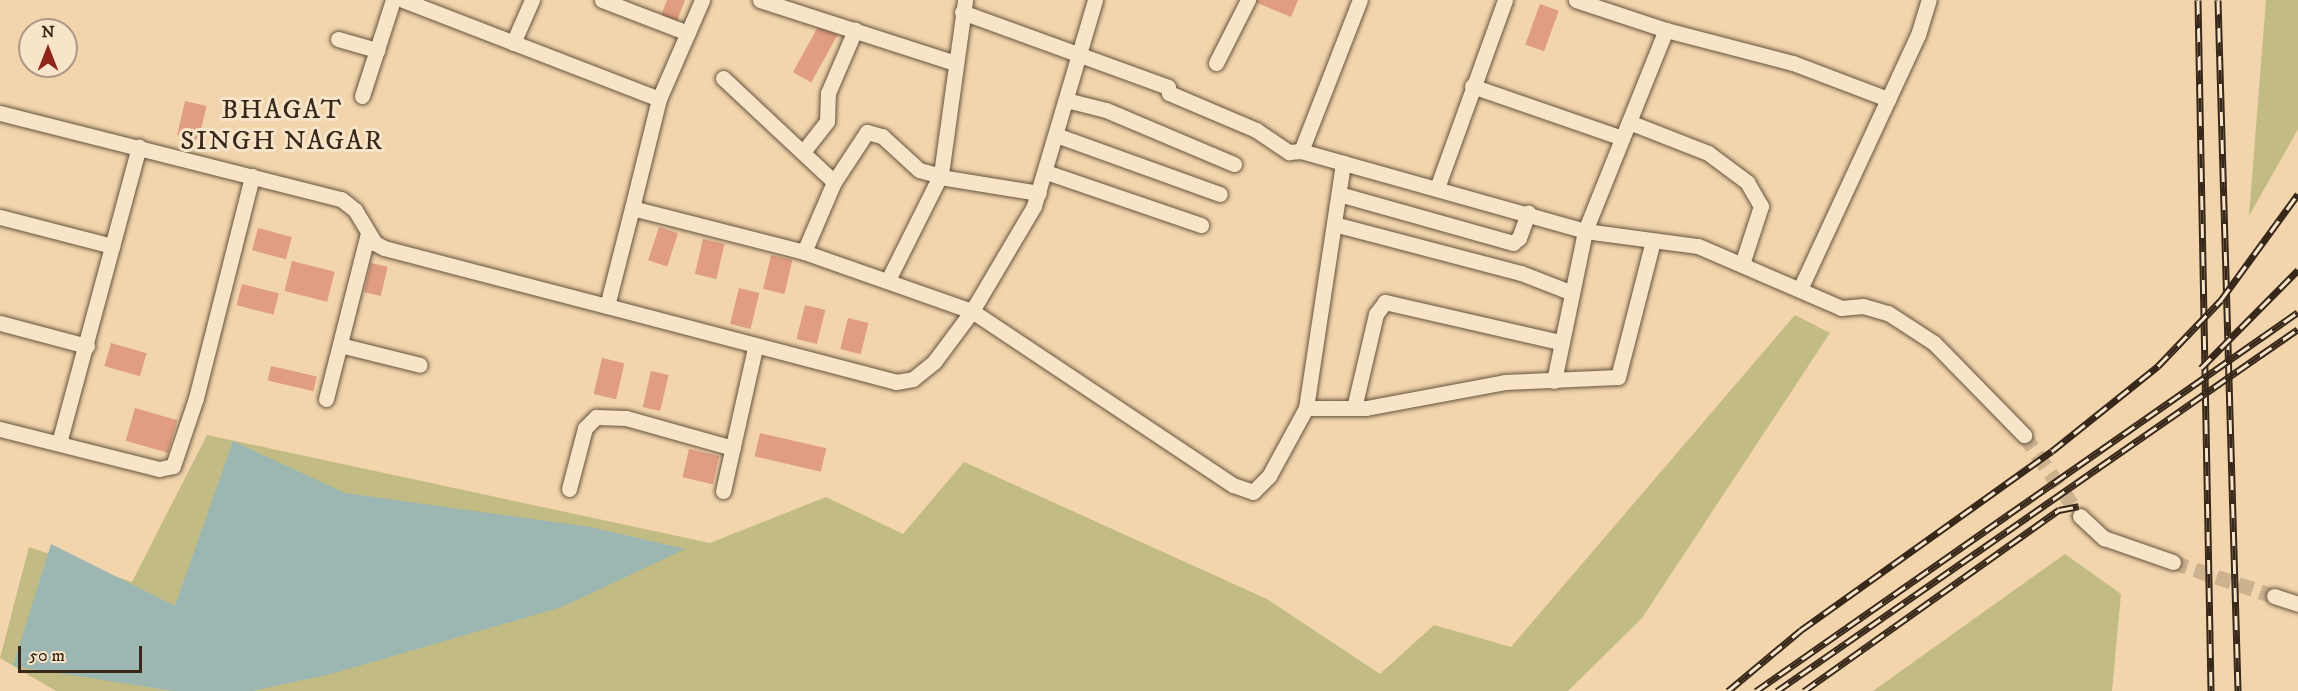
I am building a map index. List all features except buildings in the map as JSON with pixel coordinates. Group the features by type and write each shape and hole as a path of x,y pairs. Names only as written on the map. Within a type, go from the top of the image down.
{"street":[{"path":"362,96 393,0"},
{"path":"402,0 659,99"},
{"path":"513,43 532,0"},
{"path":"602,0 688,33"},
{"path":"607,306 659,99 702,0"},
{"path":"0,113 341,199 355,210 368,233 384,248 884,381 913,379 934,362 972,311 1022,232 1046,172 1078,53 1095,0"},
{"path":"1216,63 1248,0"},
{"path":"1301,151 1360,0"},
{"path":"1437,188 1505,0"},
{"path":"1576,0 1666,30 1793,63 1888,99"},
{"path":"1800,289 1918,35 1929,0"},
{"path":"770,1 955,63"},
{"path":"888,280 940,177 963,6 1168,87 1169,93 1256,130 1289,152 1301,151 1528,213 1585,231 1698,246 1841,308 1872,307 1910,324 2024,435"},
{"path":"803,152 827,121 828,93 855,30"},
{"path":"1554,381 1570,292 1585,231 1666,30"},
{"path":"338,39 377,50"},
{"path":"723,78 834,182"},
{"path":"1472,86 1622,138"},
{"path":"1066,100 1106,110 1234,164"},
{"path":"1629,122 1708,153 1747,182 1761,206 1742,264"},
{"path":"804,252 834,182 858,142 872,131 909,164 940,177 1039,193"},
{"path":"1056,135 1220,194"},
{"path":"59,443 139,147"},
{"path":"632,208 804,252 972,311 1245,491 1263,485 1306,408 1343,163"},
{"path":"1046,172 1202,225"},
{"path":"0,429 159,469 173,466 196,398 252,176"},
{"path":"1339,194 1513,243 1519,238 1528,213"},
{"path":"0,217 112,246"},
{"path":"1334,224 1521,273 1570,292"},
{"path":"326,399 368,233"},
{"path":"1306,408 1354,408 1504,382 1618,377 1653,241"},
{"path":"1354,408 1376,314 1385,302 1560,342"},
{"path":"0,323 87,346"},
{"path":"340,345 420,365"},
{"path":"723,491 755,348"},
{"path":"569,489 585,428 596,417 626,418 733,448"},
{"path":"2080,516 2104,538 2173,562"},
{"path":"2274,597 2298,604"}],"shaded area":[{"path":"2266,0 2298,0 2298,129 2249,216"},
{"path":"1795,315 1830,333 1642,618 1568,691 56,691 0,658 29,547 132,582 207,435 710,543 826,497 903,534 964,462 1267,599 1380,674 1434,625 1511,647"},
{"path":"2065,554 2121,594 2112,691 1873,691"}],"water":[{"path":"233,441 345,493 590,527 685,549 562,607 331,674 252,691 173,691 13,666 51,544 175,606"}],"tunnel":[{"path":"2024,435 2080,516"},
{"path":"2173,562 2274,596"}],"railway":[{"path":"2198,0 2211,691"},
{"path":"2218,0 2238,691"},
{"path":"1728,691 1801,630 2052,451 2158,366 2221,300 2298,194"},
{"path":"2201,368 2298,270"},
{"path":"1756,691 2298,312"},
{"path":"1777,691 2298,329"},
{"path":"1804,691 2059,510 2079,506"}],"district":[{"name":"BHAGAT SINGH NAGAR","path":"282,126"}]}
